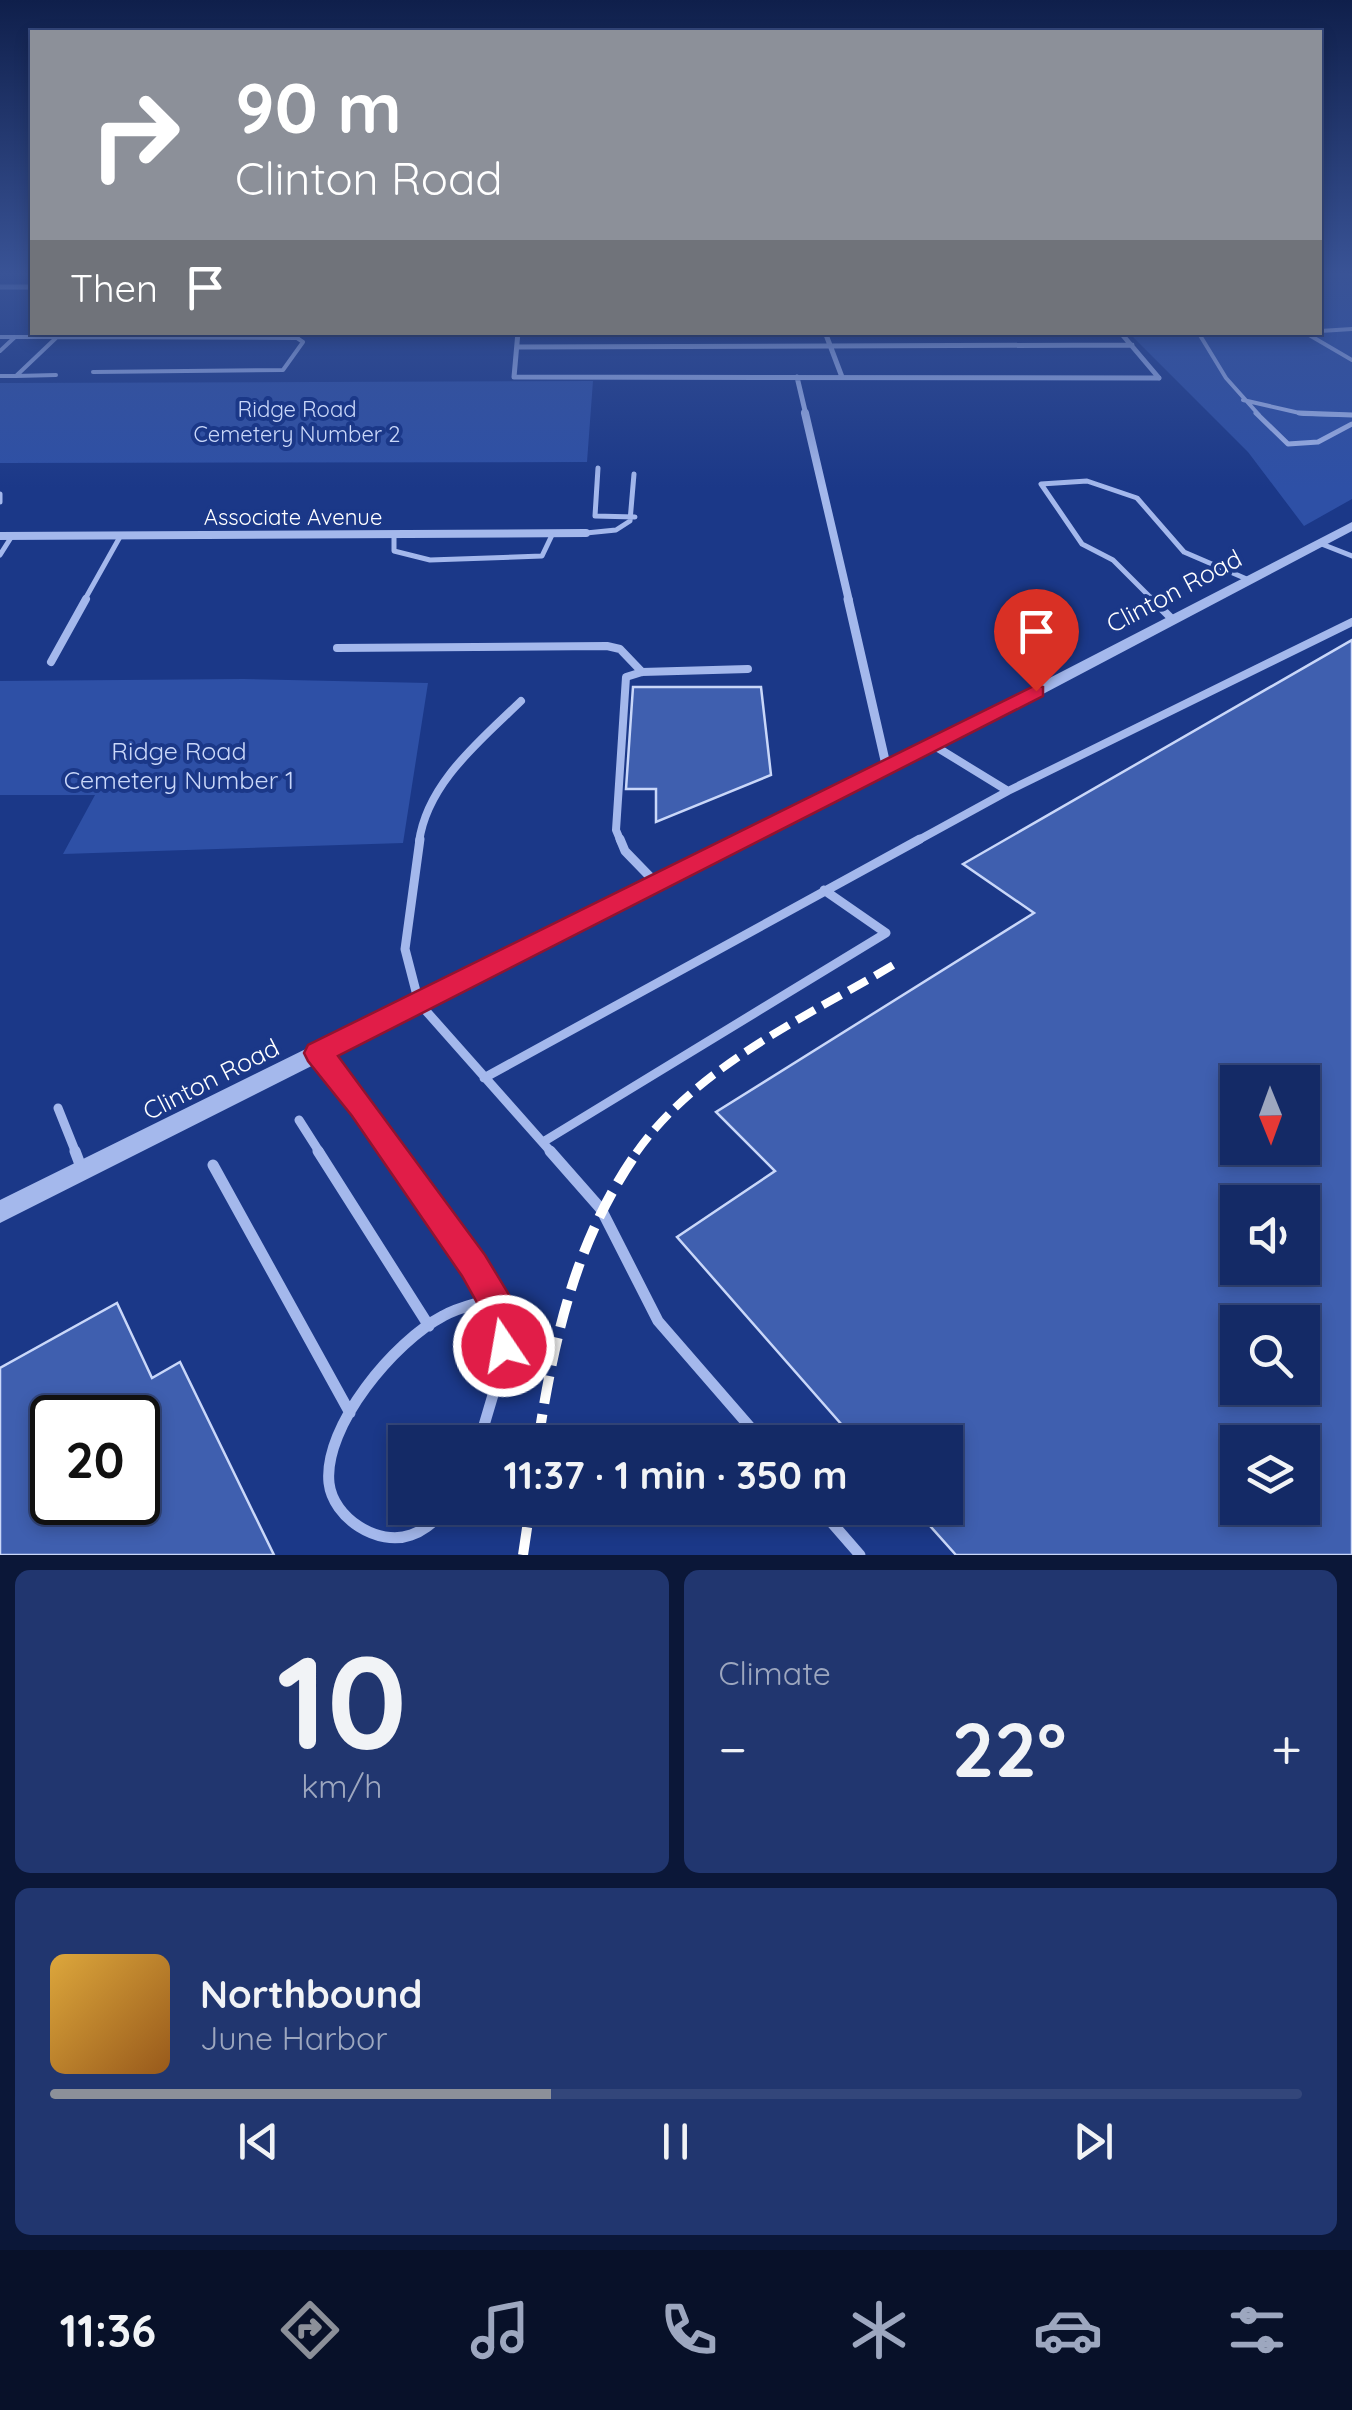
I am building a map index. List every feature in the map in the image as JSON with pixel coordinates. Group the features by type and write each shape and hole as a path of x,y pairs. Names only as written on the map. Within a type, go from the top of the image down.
{"street":[{"path":"517,344 514,378 1159,378 1132,345 517,347"},
{"path":"829,346 842,377"},
{"path":"797,378 887,769"},
{"name":"Clinton Road","path":"0,1212 887,769 1352,526"},
{"name":"Associate Avenue","path":"0,536 586,533"}],"lane":[{"path":"16,376 50,344"},
{"path":"93,372 282,370 302,344"},
{"path":"1203,344 1214,366 1241,400 1288,444 1318,442 1352,424"},
{"path":"1324,344 1352,360"},
{"path":"0,376 56,375"},
{"path":"1241,400 1304,414 1352,416"},
{"path":"598,468 595,516 635,516"},
{"path":"586,533 616,533 635,516 634,474"},
{"path":"1173,620 1113,560 1082,544 1041,484 1088,481 1137,498 1184,552 1249,580"},
{"path":"0,494 0,502"},
{"path":"394,534 390,547 394,551 430,560 542,556 553,534"},
{"path":"0,555 12,536"},
{"path":"51,662 121,536"},
{"path":"1319,543 1352,556"},
{"path":"484,1078 1008,791 1352,622"},
{"path":"338,648 607,646 620,649 642,672"},
{"path":"656,884 625,852 614,808 623,684 626,677 642,672 748,669"},
{"path":"521,700 466,754 423,814 405,950 419,1003 601,1208 658,1321 748,1425"},
{"path":"933,745 1008,791"},
{"path":"542,1142 886,933 824,890"},
{"path":"318,1053 372,1120 508,1324 501,1368 484,1425"},
{"path":"58,1108 83,1171"},
{"path":"299,1120 428,1326"},
{"path":"213,1166 350,1413"},
{"path":"429,1525 406,1537 380,1536 358,1527 341,1509 329,1484 333,1449 350,1413 390,1359 441,1316 494,1298"},
{"path":"834,1525 860,1555"}],"green space":[{"path":"1140,344 1352,344 1352,499 1304,526 1248,452"},
{"name":"Ridge Road Cemetery Number 2","path":"593,381 587,462 0,463 0,383"},
{"name":"Ridge Road Cemetery Number 1","path":"243,679 428,683 403,843 63,854 95,795 0,795 0,681"}],"building":[{"path":"1352,640 1352,1555 956,1555 929,1525 963,1525 963,1425 842,1425 677,1237 775,1171 716,1112 1034,913 963,864"},
{"path":"633,687 761,687 771,775 656,822 656,789 626,789"},
{"path":"117,1303 152,1378 180,1362 274,1555 0,1555 0,1368"}],"railway":[{"path":"636,1153 661,1122 721,1069 895,964"},
{"path":"541,1425 560,1327 583,1254 598,1219 638,1151"},
{"path":"523,1555 527,1525"}],"route":[{"path":"504,1346 508,1324 474,1266 362,1107 318,1053 1036,691"}]}
